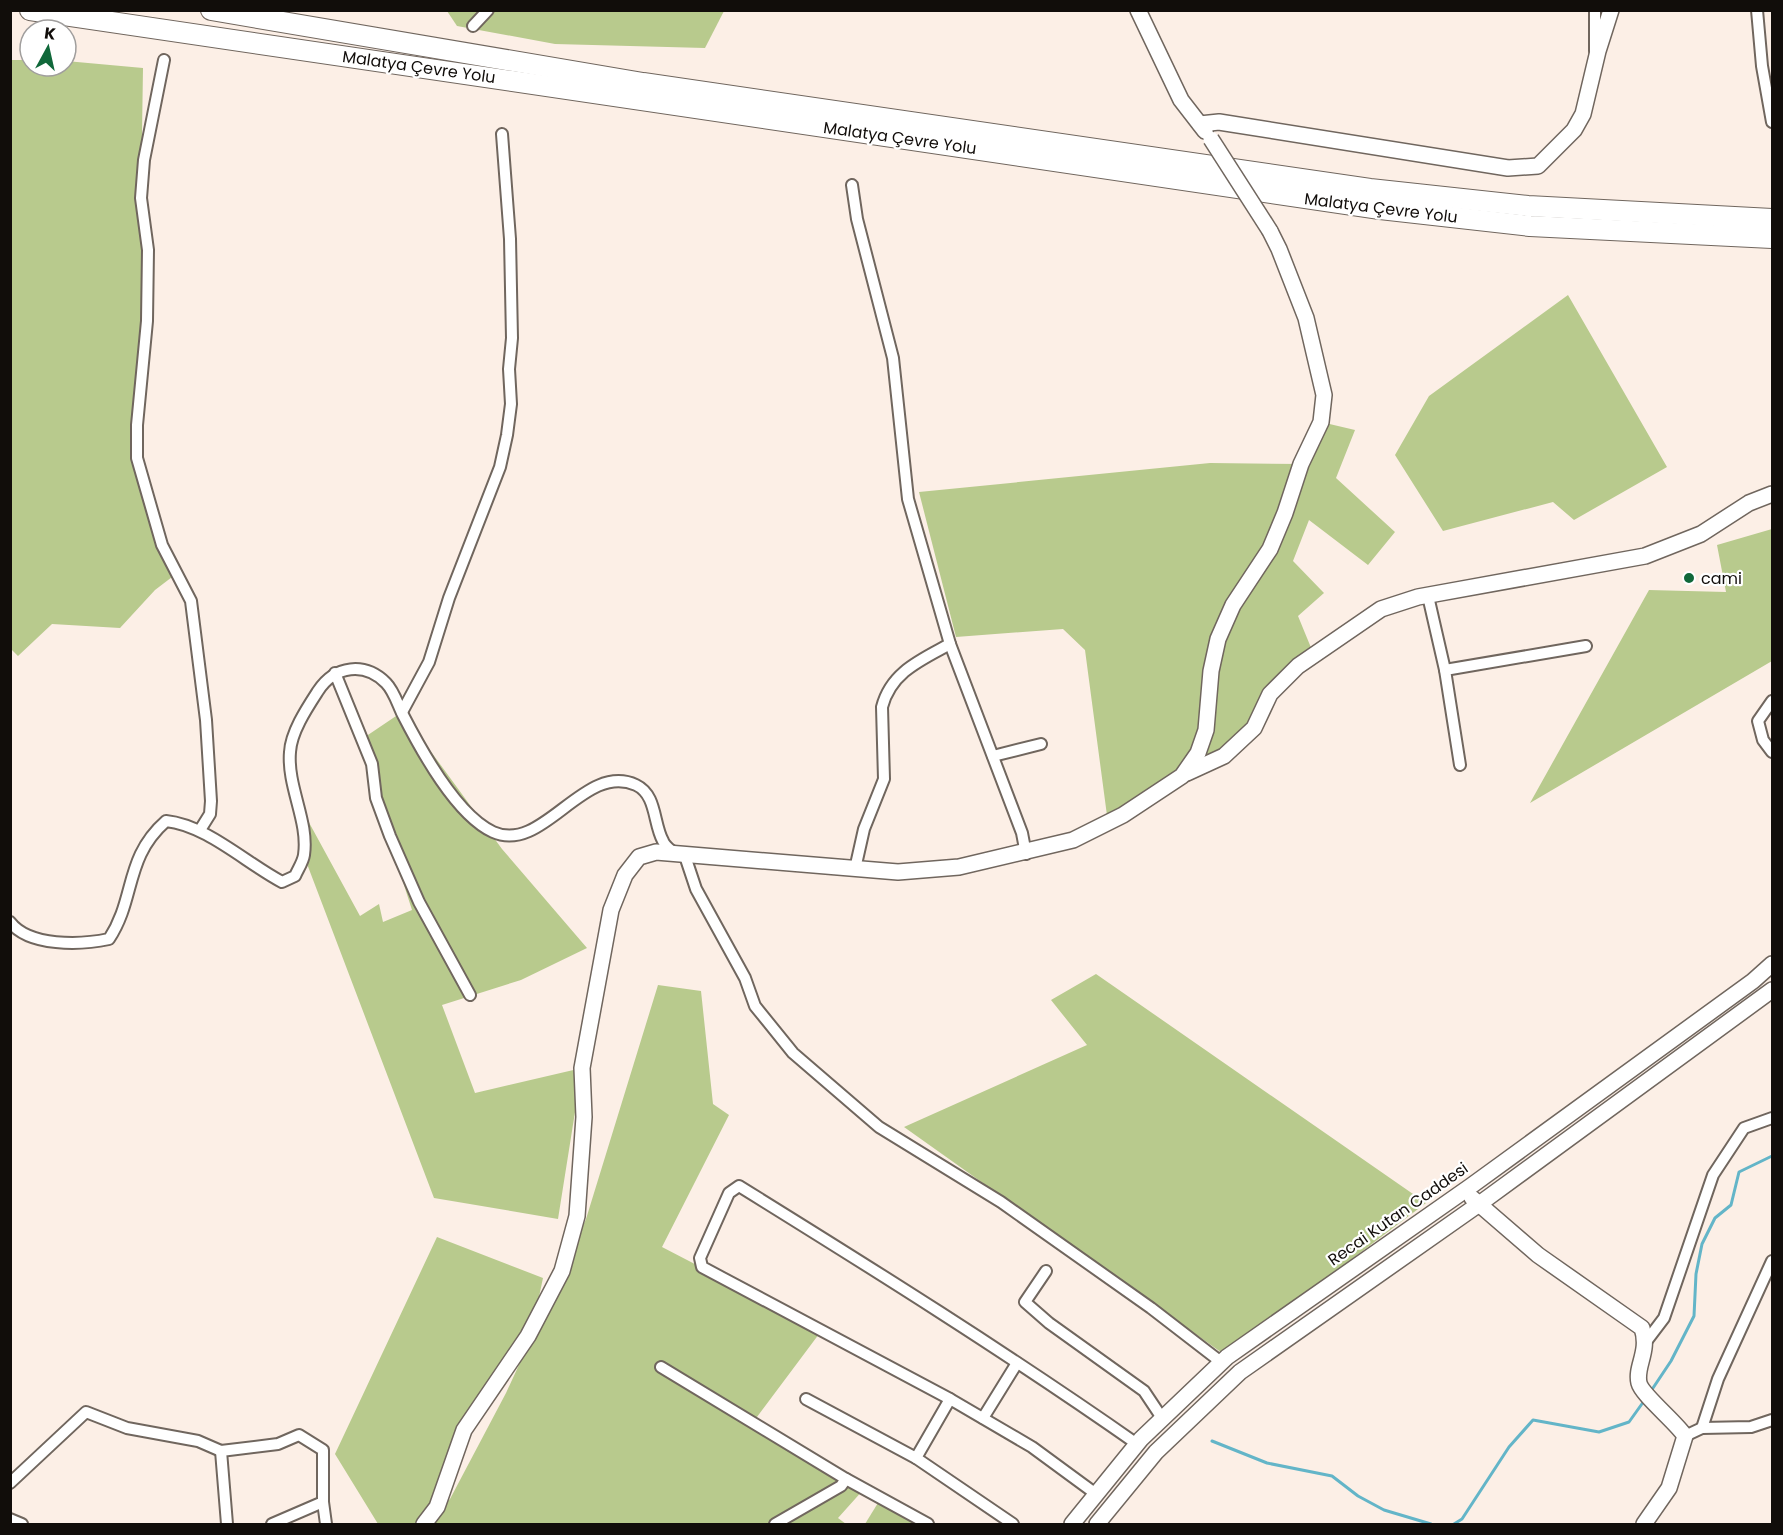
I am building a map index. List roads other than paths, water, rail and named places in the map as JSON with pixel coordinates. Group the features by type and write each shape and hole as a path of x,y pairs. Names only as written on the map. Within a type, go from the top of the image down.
{"highway":[{"name":"Malatya Çevre Yolu","path":"30,10 1380,209 1530,226 1773,238"},
{"name":"Malatya Çevre Yolu","path":"211,10 643,82 1370,189 1528,206 1773,219"}],"street":[{"path":"473,26 488,10"},
{"path":"1138,10 1181,100 1211,140 1270,231 1279,249 1306,318 1324,395 1321,422 1300,464 1285,513 1270,549 1233,605 1218,639 1206,730 1198,753 1182,776"},
{"path":"1595,10 1595,63"},
{"path":"1200,124 1219,122 1508,168 1538,166 1574,130 1583,114 1611,10"},
{"path":"1757,10 1762,66 1773,122"},
{"path":"164,60 144,160 141,198 148,250 147,321 137,425 137,459 162,545 191,601 206,720 211,801 210,814 200,830"},
{"path":"402,712 429,662 449,598 500,466 507,435 511,404 509,369 512,338 509,227 502,134"},
{"path":"852,185 857,219 893,357 905,451 908,499 950,644 1022,832 1026,854"},
{"path":"639,857 656,852 728,856 898,872 959,867 1026,854 1073,840 1123,815 1205,762 1224,756 1254,728 1270,694 1298,666 1381,609 1428,596 1645,556 1701,534 1749,503 1773,494"},
{"path":"1428,596 1445,670 1460,765"},
{"path":"855,869 864,830 884,779 882,707 885,696 890,685 911,666 950,644"},
{"path":"1445,670 1586,646"},
{"path":"10,922 35,938 90,943 109,939 117,927 137,860 149,836 166,820 182,822 200,830 282,882 295,876 304,856 303,834 291,779 290,750 303,716 320,688 335,673 370,669 388,685 430,766 472,816 493,832 515,836 531,830 590,789 615,782 636,785 650,798 663,843 680,855 745,978 755,1005 793,1053 887,1132 1001,1202 1151,1308 1221,1362"},
{"path":"335,673 372,764 376,798 390,837 419,902 470,995"},
{"path":"1773,701 1758,721 1763,740 1773,752"},
{"path":"993,756 1041,744"},
{"path":"424,1524 437,1507 459,1440 528,1336 562,1271 577,1216 584,1117 582,1068 594,992 611,910 625,875 639,857 654,845 660,833"},
{"name":"Recai Kutan Caddesi","path":"1072,1524 1137,1444 1221,1362 1319,1290 1464,1191 1753,981 1773,964"},
{"path":"1097,1524 1155,1452 1240,1372 1479,1204 1773,990"},
{"path":"1645,1343 1664,1318 1713,1175 1744,1128 1773,1118"},
{"path":"1096,1494 1032,1447 950,1399 702,1268 700,1258 729,1192 739,1186 915,1295 1137,1444"},
{"path":"1464,1191 1538,1255 1642,1328 1645,1343 1638,1382 1642,1390 1685,1436"},
{"path":"1702,1428 1718,1379 1773,1261"},
{"path":"1046,1271 1026,1302 1049,1323 1144,1391 1162,1418"},
{"path":"983,1418 1017,1363"},
{"path":"661,1367 846,1479 928,1524"},
{"path":"807,1399 916,1458 1013,1524"},
{"path":"916,1458 950,1399"},
{"path":"10,1483 86,1412 127,1428 198,1442 221,1451 278,1444 299,1435 323,1450 323,1502 326,1524"},
{"path":"1644,1524 1669,1488 1685,1436 1702,1428 1751,1427 1773,1420"},
{"path":"221,1451 227,1524"},
{"path":"775,1524 841,1486 846,1479"},
{"path":"272,1524 323,1502"},
{"path":"10,1519 22,1524"}],"waterway":[{"path":"1651,1391 1671,1361 1694,1316 1696,1274 1702,1244 1715,1218 1731,1205 1739,1172 1772,1156"},
{"path":"1454,1524 1462,1519 1509,1447 1533,1420 1599,1432 1629,1422 1644,1401"},
{"path":"1212,1441 1267,1463 1332,1476 1358,1496 1384,1510 1431,1524"}],"place":[{"name":"cami","path":"1689,578"}]}
